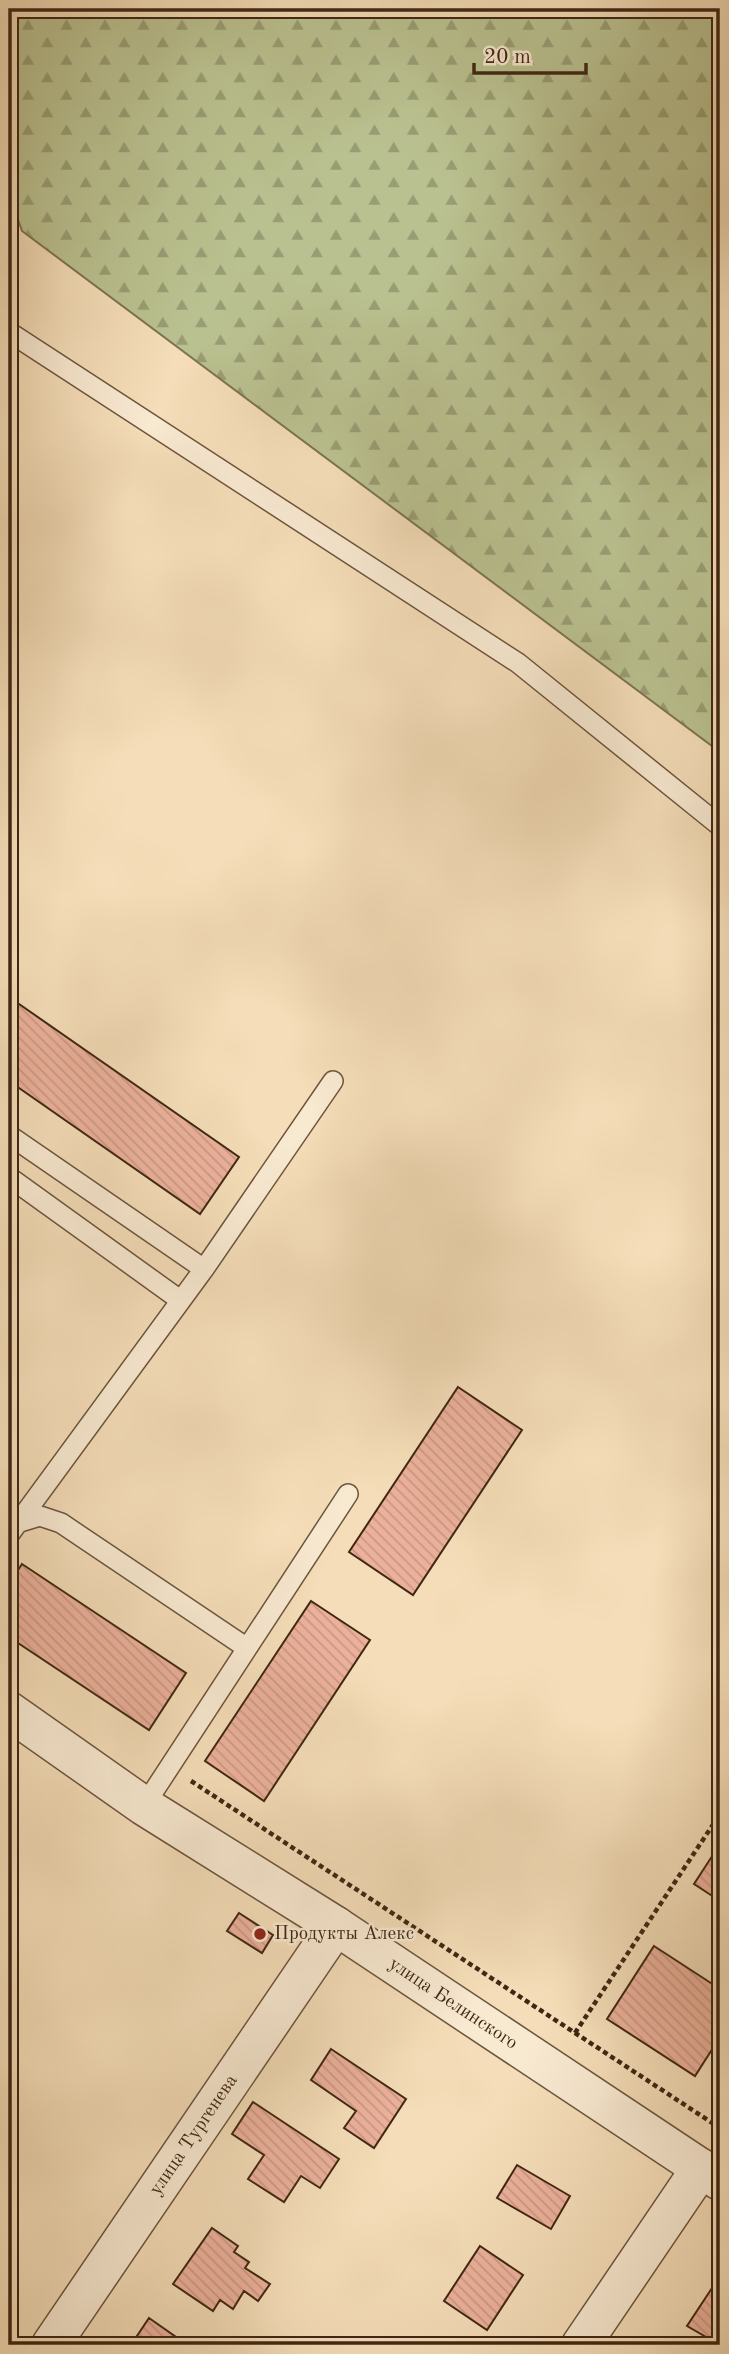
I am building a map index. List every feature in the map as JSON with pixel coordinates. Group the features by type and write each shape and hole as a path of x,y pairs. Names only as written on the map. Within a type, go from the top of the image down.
{"street":[{"name":"улица Белинского","path":"9,1711 145,1805 336,1926 711,2175"},
{"name":"улица Тургенева","path":"51,2345 336,1926"},
{"path":"581,2345 711,2175"}],"lane":[{"path":"9,332 518,663 720,826"},
{"path":"11,1525 204,1269 333,1081"},
{"path":"9,1135 204,1269"},
{"path":"9,1177 180,1300"},
{"path":"145,1805 348,1494"},
{"path":"11,1525 40,1516 61,1523 247,1648"}],"path":[{"path":"180,1774 720,2128"},
{"path":"575,2033 720,1814"}],"green space":[{"path":"9,9 720,9 720,752 22,231 9,194"}],"building":[{"path":"9,997 239,1157 200,1214 9,1081"},
{"path":"458,1387 522,1430 413,1595 349,1552"},
{"path":"22,1564 186,1673 149,1730 9,1637 9,1584"},
{"path":"311,1601 370,1640 264,1801 205,1761"},
{"path":"720,1844 720,1901 694,1884"},
{"path":"239,1913 273,1935 262,1953 227,1931"},
{"path":"654,1946 720,1989 720,2037 695,2076 607,2019"},
{"path":"331,2049 406,2099 374,2148 344,2128 356,2111 311,2080"},
{"path":"253,2102 339,2159 320,2188 301,2176 284,2202 248,2179 264,2155 232,2134"},
{"path":"517,2165 570,2196 551,2229 497,2198"},
{"path":"212,2228 238,2246 234,2252 249,2262 245,2268 270,2284 258,2301 244,2291 233,2309 220,2300 213,2311 173,2284"},
{"path":"480,2246 523,2275 487,2330 444,2301"},
{"path":"712,2288 720,2293 720,2345 687,2326"},
{"path":"149,2318 186,2344 131,2345"}],"place":[{"name":"Продукты Алекс","path":"260,1934"}]}
